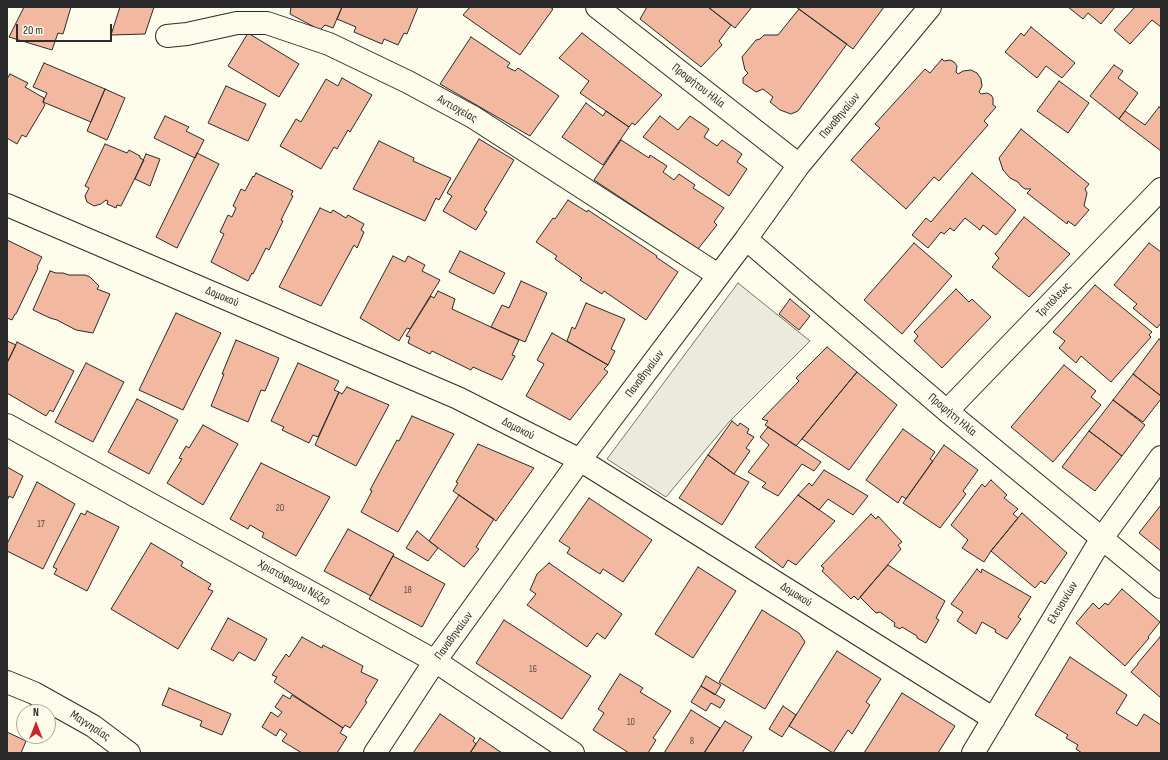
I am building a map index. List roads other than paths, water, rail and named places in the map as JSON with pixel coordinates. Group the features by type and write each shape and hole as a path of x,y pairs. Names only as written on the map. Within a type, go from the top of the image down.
{"street":[{"name":"Προφήτου Ηλία","path":"597,7 799,165"},
{"name":"Παναθηναίων","path":"375,753 436,661 580,460 746,239 799,165 930,7"},
{"name":"Αντιοχείας","path":"167,36 187,34 237,23 267,22 329,44 408,82 473,117 718,275"},
{"name":"Τριπόλεως","path":"947,411 1161,189"},
{"name":"Δομοκού","path":"7,205 458,398 580,460 994,719"},
{"name":"Προφήτη Ηλία","path":"746,239 947,411 1161,587"},
{"name":"Χριστόφορου Νέζερ","path":"7,425 436,661 573,753"},
{"name":"Ελευσινίων","path":"973,753 1102,538 1161,457"},
{"name":"Μαγνησίας","path":"7,682 34,693 94,726 129,753"}]}
